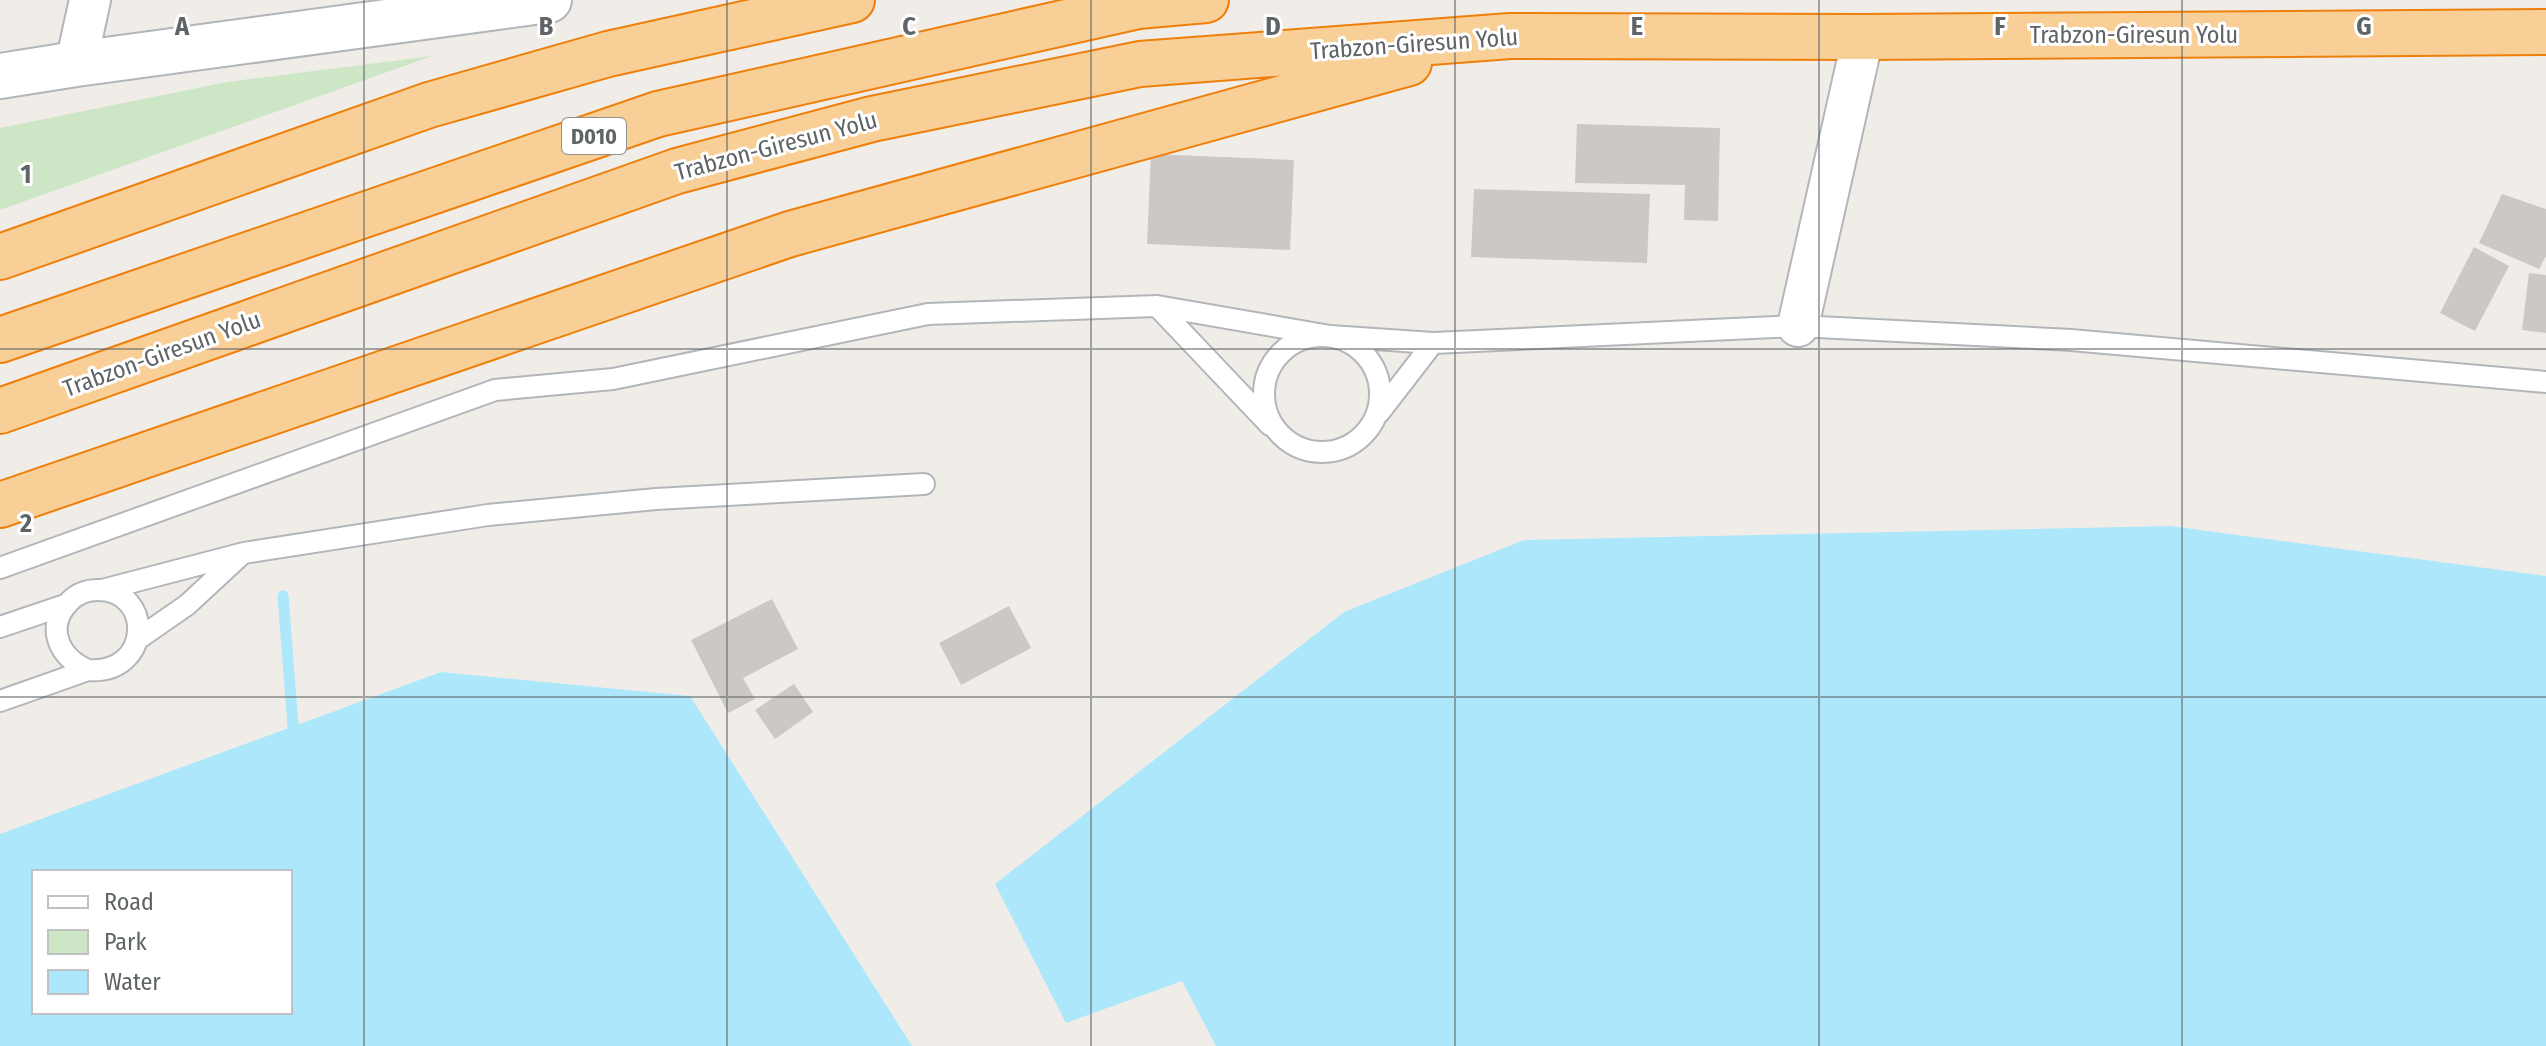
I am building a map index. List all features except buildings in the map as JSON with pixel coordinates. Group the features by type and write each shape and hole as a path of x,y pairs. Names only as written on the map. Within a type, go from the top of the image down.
{"highway":[{"path":"0,257 429,105 608,54 852,0"},
{"name":"D010","path":"0,340 658,114 1138,6 1206,0"},
{"name":"Trabzon-Giresun Yolu","path":"0,411 677,171 872,119 1140,64 1510,36 2546,32"},
{"path":"0,505 790,234 1510,36"}],"street":[{"path":"76,64 90,0"},
{"path":"6,73 549,0"},
{"path":"1798,326 1863,37"}],"lane":[{"path":"1157,306 1278,433 1294,445 1312,452 1332,452 1351,446 1366,433 1433,343"},
{"path":"0,568 495,390 613,379 928,314 1157,306 1344,339 1358,347 1376,371 1381,386 1377,416"},
{"path":"1278,433 1265,405 1267,374 1285,348 1314,336 1433,343 1798,326 2071,340 2546,382"},
{"path":"102,590 244,553 488,515 656,499 924,484"},
{"path":"138,639 187,605 244,553"},
{"path":"88,590 102,590 116,593 127,601 139,625 138,639 134,651 125,661 101,671 88,670 66,657 59,645 59,618 65,605 75,596 88,590"},
{"path":"0,627 65,605"},
{"path":"0,701 88,670"}],"green space":[{"path":"432,56 0,210 0,128 227,82"}],"water":[{"path":"2170,526 2546,576 2546,1046 1216,1046 1182,981 1066,1023 995,884 1344,612 1524,540"},
{"path":"441,672 690,696 912,1046 0,1046 0,834"}],"waterway":[{"path":"283,596 293,726"}]}
